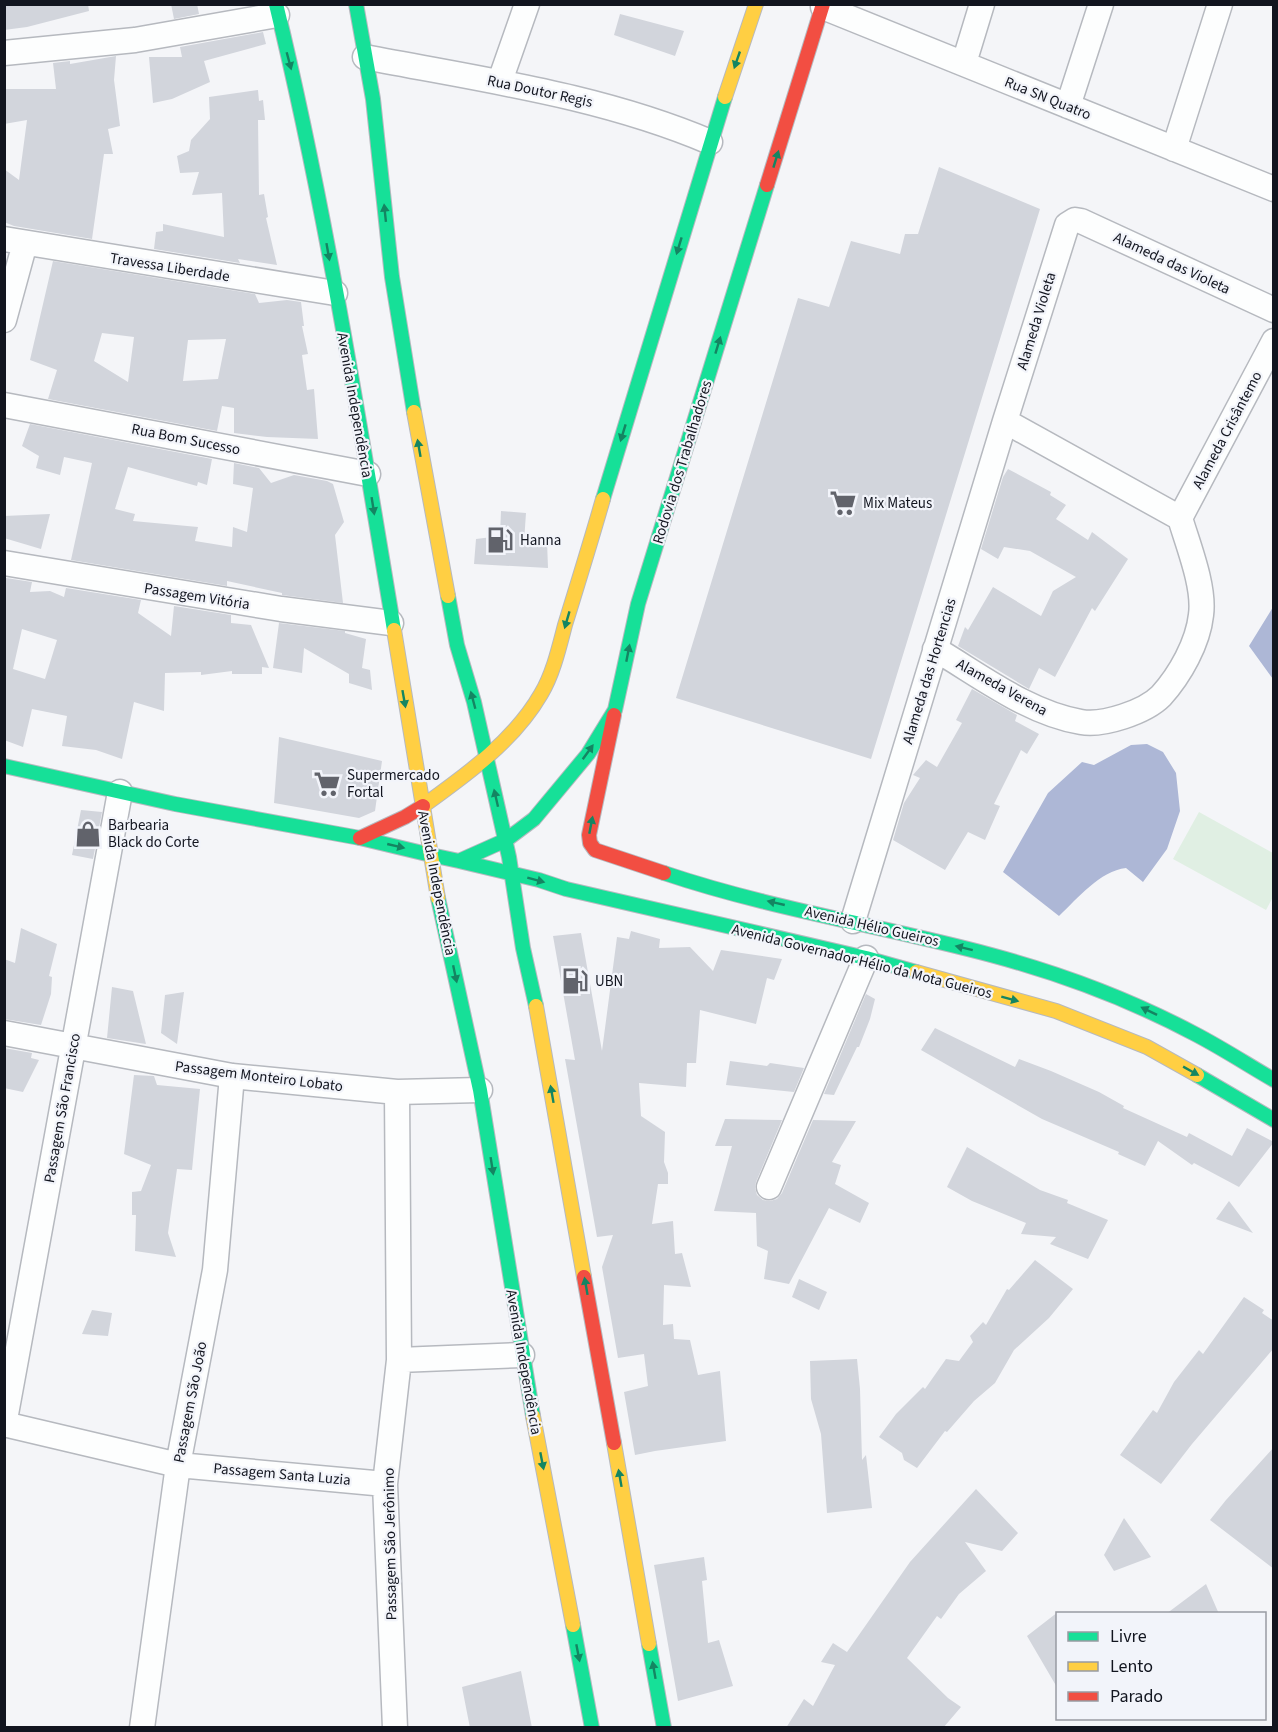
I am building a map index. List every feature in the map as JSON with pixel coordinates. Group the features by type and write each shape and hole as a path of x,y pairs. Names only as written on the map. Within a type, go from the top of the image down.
{"main road":[{"path":"356,4 373,99 392,277 420,452 457,645 474,702 513,874 523,948 540,1026 664,1728"},
{"path":"360,838 423,806 487,757 522,722 542,693 555,660 710,142 756,4"},
{"name":"Rodovia dos Trabalhadores","path":"459,861 506,840 534,819 597,740 615,710 638,604 823,6"},
{"name":"Avenida Independência","path":"276,10 302,111 368,474 439,902 480,1090 522,1355 592,1728"},
{"name":"Avenida Hélio Gueiros","path":"615,710 589,835 590,843 595,850 712,889 992,955 1066,978 1129,1002 1196,1034 1274,1080"},
{"path":"4,766 120,792 360,838 431,855"},
{"name":"Avenida Governador Hélio da Mota Gueiros","path":"431,855 566,889 866,958 1056,1011 1137,1043 1221,1088 1274,1120"}],"street":[{"path":"500,81 526,4"},
{"path":"964,63 982,4"},
{"path":"1068,106 1101,4"},
{"path":"1174,149 1220,4"},
{"name":"Rua SN Quatro","path":"823,6 865,13 964,63 1274,189"},
{"path":"4,53 135,40 276,10"},
{"name":"Rua Doutor Regis","path":"365,57 500,81 628,111 710,142"},
{"name":"Alameda das Violeta","path":"1070,222 1081,221 1274,310"},
{"name":"Alameda Violeta","path":"1005,421 1064,231 1070,222"},
{"path":"4,320 15,241"},
{"name":"Travessa Liberdade","path":"15,241 335,293"},
{"name":"Alameda Crisântemo","path":"1180,518 1274,341"},
{"name":"Rua Bom Sucesso","path":"4,405 368,474"},
{"path":"1005,421 1180,518"},
{"name":"Alameda das Hortencias","path":"853,921 1005,421"},
{"name":"Alameda Verena","path":"935,649 1025,703 1058,717 1084,723 1110,720 1138,711 1160,697 1179,671 1194,640 1202,614 1193,558 1180,518"},
{"name":"Passagem Vitória","path":"4,563 270,608 391,623"},
{"name":"Passagem São Francisco","path":"5,1424 120,792"},
{"path":"769,1187 866,958"},
{"name":"Passagem Monteiro Lobato","path":"4,1033 72,1048 232,1076 396,1092 480,1090"},
{"name":"Passagem São João","path":"142,1728 178,1465 215,1270 232,1076"},
{"name":"Passagem São Jerônimo","path":"395,1728 385,1484 399,1360 396,1092"},
{"path":"399,1360 522,1355"},
{"name":"Passagem Santa Luzia","path":"5,1424 178,1465 385,1484"}],"green space":[{"path":"1199,812 1273,853 1273,897 1266,910 1173,859"}],"water":[{"path":"1273,607 1273,679 1249,646"},
{"path":"1147,744 1163,752 1176,773 1180,811 1167,849 1143,882 1126,868 1116,870 1090,886 1059,916 1003,872 1048,793 1082,762 1094,765 1131,745"}],"building":[{"path":"4,4 88,4 89,11 27,27 4,30"},
{"path":"171,4 197,4 199,14 174,19"},
{"path":"620,14 684,31 675,56 614,35"},
{"path":"263,32 266,44 204,61 210,82 172,99 153,103 149,57 182,57 180,47"},
{"path":"116,56 114,80 120,126 108,129 113,154 104,154 92,239 14,226 4,222 4,169 19,180 27,120 4,124 4,89 56,89 53,63 70,61 70,64"},
{"path":"258,90 259,101 263,100 265,120 258,120 259,195 264,194 268,217 266,218 277,265 238,259 240,263 154,249 156,232 163,231 163,224 224,237 222,193 192,195 199,172 180,173 177,156 189,151 191,140 210,119 209,97"},
{"name":"Mix Mateus","path":"939,167 1040,209 871,759 676,698 798,298 829,307 851,241 900,254 905,234 918,234"},
{"path":"53,261 255,294 259,303 287,300 301,302 304,326 302,326 308,354 302,355 307,390 314,389 318,439 234,433 234,408 222,406 217,431 48,399 57,370 30,360","holes":["102,333 134,337 128,382 94,361","226,339 218,379 183,381 188,340"]},
{"path":"30,424 212,459 207,485 198,482 197,486 128,467 115,509 135,514 133,521 198,527 195,541 232,547 233,527 247,532 253,488 233,484 234,463 259,468 271,483 294,475 333,484 344,522 335,535 343,603 282,595 282,593 227,581 227,586 71,560 92,463 64,457 60,475 36,468 39,456 22,446"},
{"path":"1008,469 1051,492 1050,495 1066,505 1056,519 1088,540 1092,532 1128,559 1095,611 1092,608 1055,677 1039,668 1029,689 958,646 965,627 968,630 993,587 1041,616 1053,591 1076,577 1030,551 1004,547 998,559 981,549 1003,477"},
{"name":"Hanna","path":"501,511 526,513 524,542 547,541 548,568 474,564 476,539 500,536"},
{"path":"50,514 41,549 4,538 4,516"},
{"path":"6,578 32,582 30,592 50,591 64,597 66,588 141,600 138,613 171,636 174,606 231,615 231,623 251,625 269,668 262,667 262,674 232,674 232,671 201,675 201,672 165,673 164,711 134,702 122,759 96,750 62,746 67,716 32,709 23,747 4,740 4,583","holes":["22,629 57,640 45,679 13,669"]},
{"path":"279,623 345,631 345,633 366,639 362,668 370,670 372,690 349,683 349,674 304,648 302,673 273,668"},
{"path":"972,689 1017,715 1015,721 1039,734 1027,754 1021,750 994,804 1000,806 985,840 968,832 945,870 893,840 904,803 920,778 913,775 926,760 937,767 962,723 956,720"},
{"name":"Supermercado Fortal","path":"279,737 382,761 375,811 359,818 274,803"},
{"name":"Barbearia Black do Corte","path":"81,810 102,812 93,859 72,855"},
{"path":"21,928 57,944 49,976 52,977 51,994 41,1025 4,1019 4,959 15,963"},
{"path":"631,931 660,939 659,948 690,947 713,971 721,950 782,959 774,980 767,978 756,1024 700,1010 696,1063 687,1063 686,1087 639,1083 641,1116 665,1132 664,1162 668,1173 668,1184 658,1184 652,1224 673,1221 675,1254 682,1253 691,1287 664,1285 663,1325 673,1324 674,1339 690,1340 698,1375 720,1371 726,1441 635,1455 624,1392 648,1386 644,1354 618,1358 602,1267 613,1235 597,1237 565,1059 575,1060 553,936 581,933 602,1051 617,937 629,939"},
{"path":"112,987 133,991 146,1044 107,1038"},
{"path":"184,992 177,1044 161,1033 165,995"},
{"path":"866,994 875,999 859,1047 834,1095 824,1094"},
{"path":"935,1028 1015,1067 1019,1059 1051,1071 1099,1092 1124,1106 1123,1108 1187,1137 1189,1133 1232,1156 1247,1128 1274,1142 1239,1187 1194,1163 1192,1165 1158,1141 1145,1166 1118,1154 1119,1152 1042,1119 921,1050"},
{"path":"4,1048 32,1053 31,1058 39,1060 23,1092 4,1088"},
{"path":"730,1061 804,1068 794,1092 726,1085"},
{"path":"134,1075 154,1076 157,1085 200,1089 192,1170 177,1169 168,1233 176,1257 135,1251 136,1215 132,1215 132,1192 141,1191 151,1165 124,1154"},
{"path":"725,1119 782,1120 755,1188 757,1195 763,1200 770,1201 777,1199 782,1193 813,1120 856,1121 832,1162 841,1165 835,1184 869,1203 860,1223 829,1208 789,1284 764,1279 768,1251 757,1246 756,1213 714,1211 732,1146 715,1146"},
{"path":"967,1147 1040,1190 1068,1200 1067,1203 1108,1220 1088,1259 1050,1244 1056,1237 1021,1234 1026,1223 972,1201 947,1187"},
{"path":"1229,1201 1253,1233 1216,1219"},
{"path":"1035,1260 1073,1289 1049,1318 1014,1350 995,1383 974,1401 947,1432 945,1431 917,1468 904,1460 902,1453 879,1437 896,1414 923,1387 925,1389 946,1359 959,1361 973,1342 970,1336 983,1322 986,1325 1007,1289 1009,1290"},
{"path":"799,1279 827,1292 819,1310 792,1297"},
{"path":"1244,1297 1264,1310 1262,1313 1274,1321 1274,1348 1161,1484 1120,1455 1153,1410 1157,1413 1174,1382 1199,1350 1203,1354"},
{"path":"92,1310 112,1313 108,1336 82,1334"},
{"path":"857,1359 862,1460 866,1455 872,1508 827,1513 821,1434 811,1399 810,1361"},
{"path":"1274,1447 1274,1569 1210,1520"},
{"path":"976,1489 1018,1533 1002,1551 965,1542 986,1571 959,1594 941,1619 937,1616 907,1658 948,1698 961,1707 943,1728 786,1728 804,1699 813,1706 835,1665 821,1662 833,1643 847,1652 910,1562"},
{"path":"1124,1518 1151,1557 1114,1571 1104,1555"},
{"path":"704,1557 707,1580 702,1581 708,1643 719,1640 733,1686 678,1701 654,1565"},
{"path":"1206,1584 1218,1612 1169,1612"},
{"path":"1056,1614 1056,1686 1027,1636"},
{"path":"521,1671 532,1728 470,1728 462,1687"}],"traffic: fast":[{"path":"276,4 326,237 394,630"},
{"path":"356,4 373,99 392,277 414,412"},
{"path":"603,499 725,97"},
{"path":"431,855 459,861 506,840 534,819 588,754 615,710 638,604 767,185"},
{"path":"448,596 457,645 474,702 509,857 523,948 536,1006"},
{"path":"4,766 175,804 360,838 431,855"},
{"path":"459,861 539,880 566,889 866,958 916,972"},
{"path":"664,873 745,897 991,955 1070,979 1171,1022 1274,1080"},
{"path":"438,898 480,1090 533,1416"},
{"path":"1197,1075 1274,1120"},
{"path":"573,1625 592,1728"},
{"path":"649,1644 664,1728"}],"traffic: slow":[{"path":"725,97 756,4"},
{"path":"414,412 448,596"},
{"path":"423,806 503,742 530,711 541,694 555,661 603,499"},
{"path":"394,630 438,898"},
{"path":"916,972 1056,1011 1147,1047 1197,1075"},
{"path":"536,1006 584,1277"},
{"path":"533,1416 573,1625"},
{"path":"614,1443 649,1644"}],"traffic: jam":[{"path":"767,185 823,4"},
{"path":"614,715 589,835 590,843 595,850 664,873"},
{"path":"360,838 423,806"},
{"path":"584,1277 614,1443"}],"place":[{"name":"Mix Mateus","path":"843,503"},
{"name":"Hanna","path":"500,540"},
{"name":"Supermercado Fortal","path":"327,784"},
{"name":"Barbearia Black do Corte","path":"88,834"},
{"name":"UBN","path":"575,981"}]}
